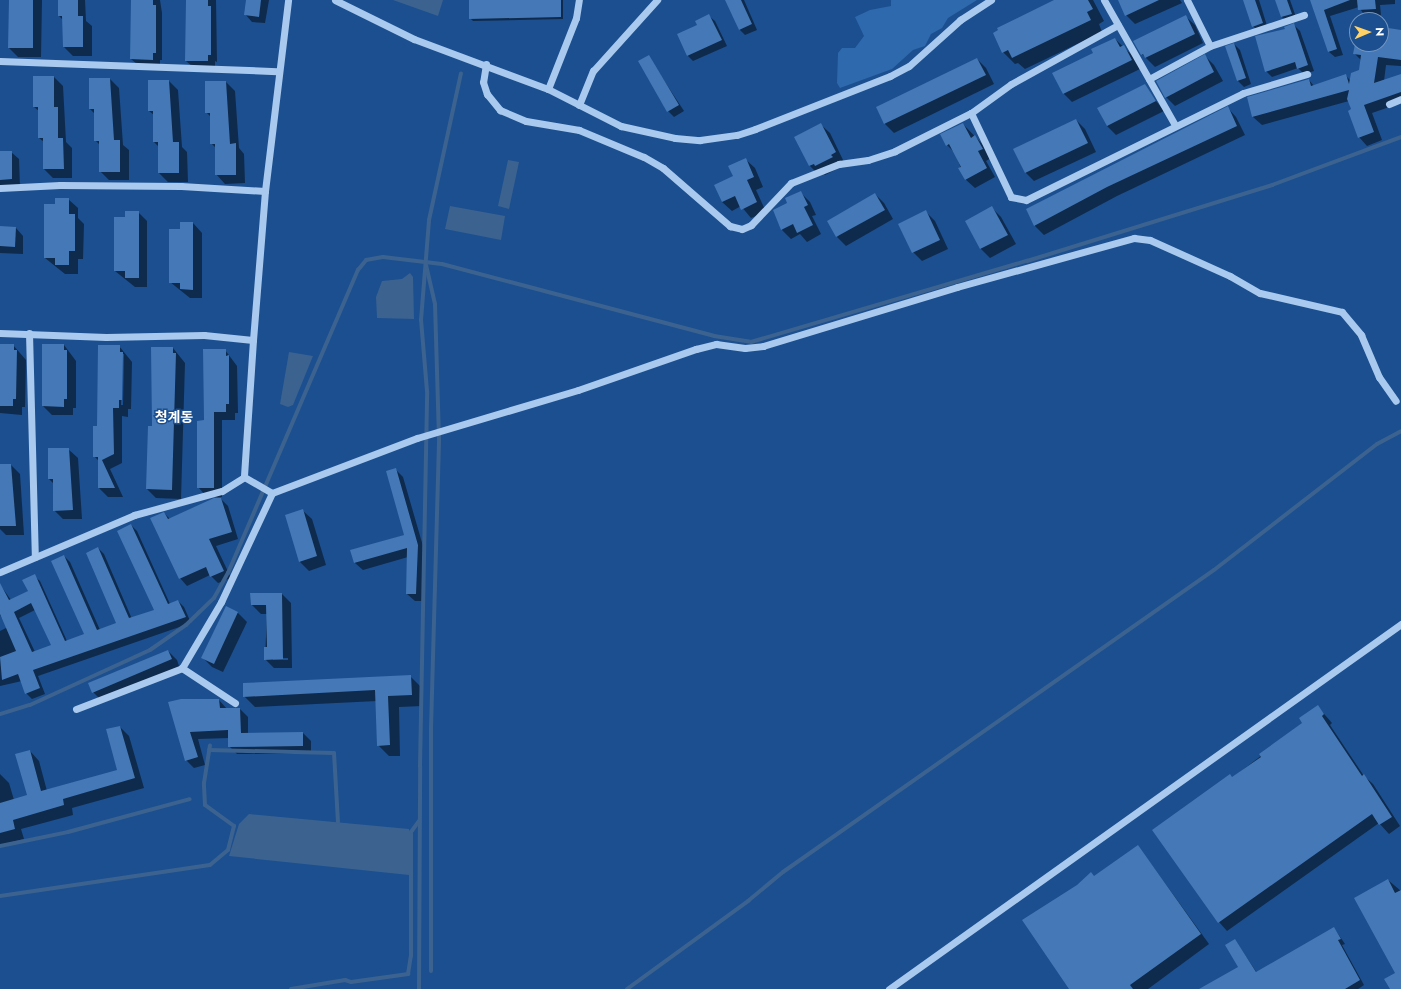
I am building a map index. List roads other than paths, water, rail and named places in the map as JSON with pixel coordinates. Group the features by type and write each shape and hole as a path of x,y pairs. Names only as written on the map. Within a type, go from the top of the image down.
{"street":[{"path":"244,477 265,191 277,71 288,0"},
{"path":"335,0 414,39 486,64 548,89 621,126 675,138 700,140 737,134 890,76 909,66 960,20 991,0"},
{"path":"548,89 574,24 579,0"},
{"path":"579,106 593,71 657,0"},
{"path":"1104,0 1175,125"},
{"path":"1187,0 1210,46"},
{"path":"1149,79 1210,46 1304,15"},
{"path":"486,64 483,82 487,94 500,110 526,121 579,130 644,157 663,168 730,226 742,229 751,225 791,183 839,164 868,160 895,151 971,113 1011,84 1118,25"},
{"path":"0,61 277,71"},
{"path":"971,113 1011,197 1026,200 1175,125 1243,93 1307,74"},
{"path":"1389,104 1401,100"},
{"path":"0,188 60,185 181,186 265,191"},
{"path":"76,709 182,668 221,602 270,492 417,438 578,390 696,349 716,344 745,348 763,346 957,287 1134,238 1150,240 1230,276 1260,294 1342,312 1361,335 1379,377 1396,401"},
{"path":"0,333 106,337 204,335 253,340"},
{"path":"29,333 35,558"},
{"path":"0,572 134,516 222,491 244,477"},
{"path":"244,477 270,492"},
{"path":"889,989 1401,624"},
{"path":"182,668 235,703"}],"waterway":[{"path":"419,989 420,766 427,391 421,320 429,220 461,73"},
{"path":"0,714 30,705 150,650 186,625 214,598 228,573 358,270 366,260 383,257 442,264 714,336 751,342 1027,261 1272,185 1401,137"},
{"path":"426,265 435,304 439,442 431,727 431,971"},
{"path":"627,989 748,901 783,872 1214,570 1377,444 1401,431"},
{"path":"0,896 210,865 228,850 234,826 205,805 204,783 210,745"},
{"path":"209,750 334,753 338,822"},
{"path":"0,846 68,832 190,799"},
{"path":"291,989 345,980 351,982 408,974 411,956 411,832 419,821"}],"district":[{"name":"청계동","path":"174,417"}]}
